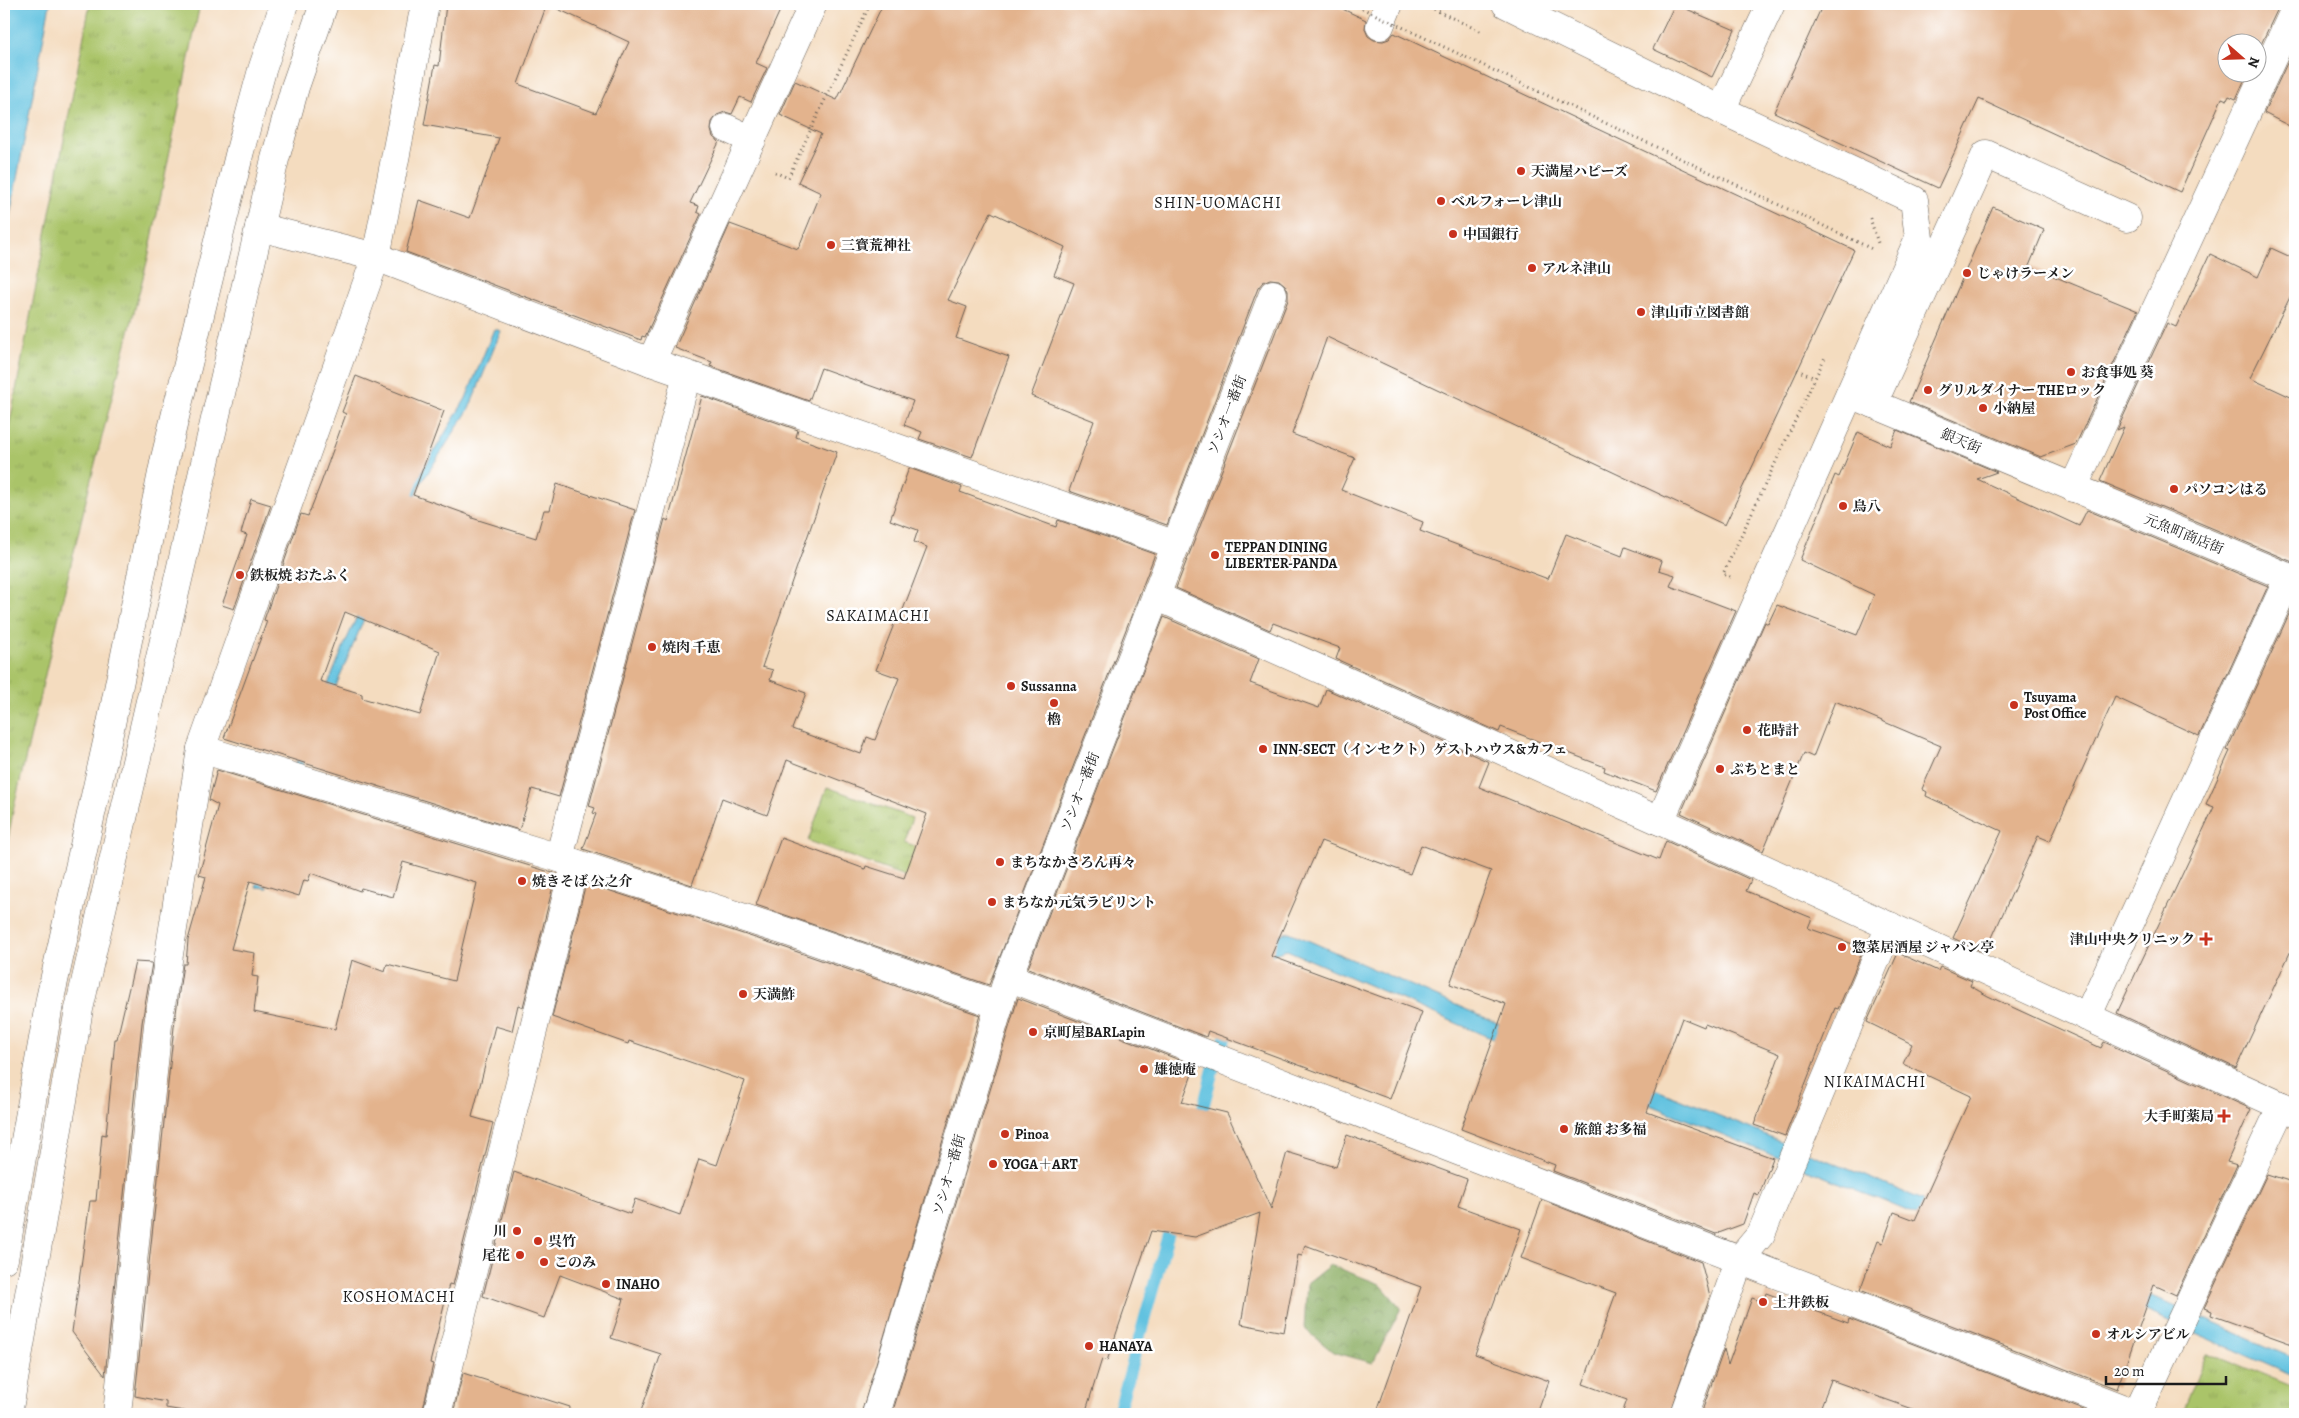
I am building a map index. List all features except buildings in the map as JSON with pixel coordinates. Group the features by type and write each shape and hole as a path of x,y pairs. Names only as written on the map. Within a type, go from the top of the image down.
{"street":[{"path":"4,1259 50,999 111,724 166,458 240,151 262,70 284,4"},
{"path":"8,1414 79,1009 259,227 295,87 324,4"},
{"path":"117,1414 158,1025 201,749 376,257 425,4"},
{"path":"651,362 813,4"},
{"path":"1506,4 1721,110 1914,200 1919,238 1861,399"},
{"path":"1721,110 1771,4"},
{"path":"2073,488 2295,9"},
{"path":"726,128 748,149"},
{"path":"1660,821 1861,399 1986,154 2128,218"},
{"path":"259,227 376,257 651,362 1176,546"},
{"name":"ソシオ一番街","path":"876,1414 900,1340 1008,977 1273,294"},
{"path":"437,1414 567,860 687,375"},
{"name":"銀天街","path":"1861,399 2073,488"},
{"name":"元魚町商店街","path":"2073,488 2292,578"},
{"path":"2087,1017 2292,578"},
{"path":"1008,977 2137,1414 2188,1303 2288,1108 1660,821 1156,596"},
{"path":"201,749 567,860 791,933 999,1005"},
{"path":"1684,1414 1740,1259 1761,1234 1890,926"}],"path":[{"path":"748,149 788,178 870,4"},
{"path":"1353,4 1874,250"},
{"path":"1868,214 1879,242"}],"green space":[{"path":"90,4 200,4 148,258 90,483 13,811 4,863 4,453"},
{"path":"827,787 912,818 904,842 1011,881 1000,911 808,841"},
{"path":"1330,1265 1380,1284 1401,1308 1373,1363 1333,1352 1304,1328 1307,1283"},
{"path":"2206,1355 2219,1357 2295,1388 2295,1414 2182,1414"}],"water":[{"path":"4,4 50,4 4,247"},
{"path":"494,329 501,331 469,409 420,485 303,765 266,879 267,888 256,887 296,762 343,648 417,480 466,398"},
{"path":"1289,932 1536,1040 2114,1279 2295,1359 2295,1377 2108,1294 1530,1055 1287,950 1266,956 1261,940"}],"waterway":[{"path":"1199,1123 1214,1066 1231,1023"},
{"path":"1118,1414 1173,1217"}],"place":[{"name":"天満屋ハピーズ","path":"1521,171"},
{"name":"ベルフォーレ津山","path":"1441,201"},
{"name":"中国銀行","path":"1453,234"},
{"name":"三寳荒神社","path":"831,245"},
{"name":"アルネ津山","path":"1532,268"},
{"name":"じゃけラーメン","path":"1967,273"},
{"name":"津山市立図書館","path":"1641,312"},
{"name":"お食事処 葵","path":"2071,372"},
{"name":"グリルダイナー THEロック","path":"1928,390"},
{"name":"小納屋","path":"1983,408"},
{"name":"パソコンはる","path":"2174,489"},
{"name":"鳥八","path":"1843,506"},
{"name":"TEPPAN DINING LIBERTER-PANDA","path":"1215,555"},
{"name":"鉄板焼 おたふく","path":"240,575"},
{"name":"焼肉 千恵","path":"652,647"},
{"name":"Sussanna","path":"1011,686"},
{"name":"櫓","path":"1054,703"},
{"name":"Tsuyama Post Office","path":"2014,705"},
{"name":"花時計","path":"1747,730"},
{"name":"INN-SECT（インセクト）ゲストハウス&カフェ","path":"1263,749"},
{"name":"ぷちとまと","path":"1720,769"},
{"name":"まちなかさろん再々","path":"1000,862"},
{"name":"焼きそば 公之介","path":"522,881"},
{"name":"まちなか元気ラビリント","path":"992,902"},
{"name":"津山中央クリニック","path":"2206,939"},
{"name":"惣菜居酒屋 ジャパン亭","path":"1842,947"},
{"name":"天満鮓","path":"743,994"},
{"name":"京町屋BARLapin","path":"1033,1032"},
{"name":"雄徳庵","path":"1144,1069"},
{"name":"大手町薬局","path":"2224,1116"},
{"name":"旅館 お多福","path":"1564,1129"},
{"name":"Pinoa","path":"1005,1134"},
{"name":"YOGA＋ART","path":"993,1164"},
{"name":"川","path":"517,1231"},
{"name":"呉竹","path":"538,1241"},
{"name":"尾花","path":"520,1255"},
{"name":"このみ","path":"544,1262"},
{"name":"INAHO","path":"606,1284"},
{"name":"土井鉄板","path":"1763,1302"},
{"name":"オルシアビル","path":"2096,1334"},
{"name":"HANAYA","path":"1089,1346"}],"district":[{"name":"SHIN-UOMACHI","path":"1218,203"},
{"name":"SAKAIMACHI","path":"878,616"},
{"name":"NIKAIMACHI","path":"1875,1082"},
{"name":"KOSHOMACHI","path":"399,1297"}]}
